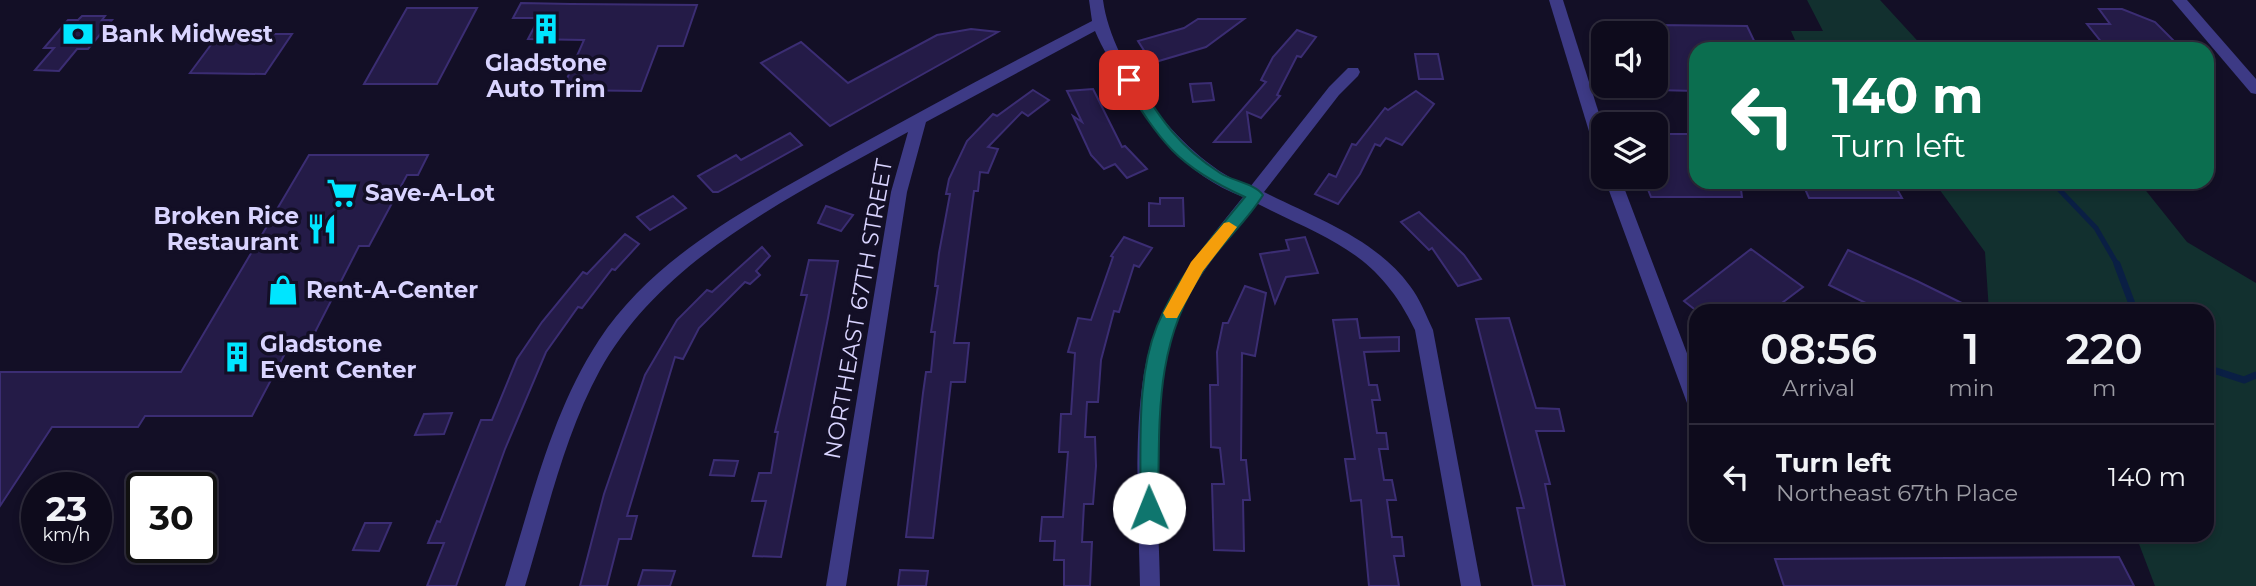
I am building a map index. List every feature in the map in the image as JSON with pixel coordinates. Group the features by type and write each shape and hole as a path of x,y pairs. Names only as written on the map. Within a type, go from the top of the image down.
{"street":[{"path":"1096,0 1099,23 1164,135 1179,151 1217,178 1352,244 1382,265 1405,292 1424,330 1471,586"},
{"path":"1556,0 1591,112"},
{"path":"2179,0 2256,89"},
{"path":"514,586 580,395 605,344 626,316 687,256 760,208 920,117 1099,23"},
{"path":"1150,586 1149,443 1152,378 1165,327 1197,267 1334,91 1353,72"},
{"name":"NORTHEAST 67TH STREET","path":"836,586 899,192 920,117"},
{"path":"1616,189 1689,384"}],"green space":[{"path":"1807,0 1880,0 1919,42 1796,42 1791,31 1823,31"},
{"path":"1939,189 2145,189 2187,242 2256,283 2256,586 2155,586 2138,542 2214,542 2214,304 1989,304 1985,252"}],"building":[{"path":"521,3 697,5 683,46 658,46 641,91 562,90 584,40 528,39 539,18 513,18"},
{"path":"407,8 477,8 437,84 364,84"},
{"path":"2099,9 2122,9 2155,22 2175,42 2101,42 2087,24 2110,24"},
{"name":"Bank Midwest","path":"82,16 105,16 102,20 112,20 88,49 77,49 59,71 35,70 54,48 44,48 68,20 78,20"},
{"path":"1198,19 1244,19 1206,47 1152,63 1138,41 1184,28"},
{"path":"1668,25 1747,26 1755,42 1689,42 1689,91 1668,90"},
{"path":"971,29 998,32 830,126 761,63 801,42 848,83 937,35"},
{"path":"1297,30 1316,37 1301,57 1297,56 1277,95 1280,96 1261,118 1247,112 1251,142 1214,142 1266,82 1261,80 1273,57"},
{"path":"219,34 292,34 265,74 190,73"},
{"path":"1415,54 1438,54 1443,79 1419,79"},
{"path":"1211,83 1214,100 1193,102 1190,84"},
{"path":"1093,89 1122,147 1125,146 1147,169 1127,178 1115,164 1104,169 1091,155 1073,116 1082,122 1067,91"},
{"path":"1033,90 1049,100 1028,116 1022,112 988,147 998,149 988,173 980,172 978,191 974,191 954,343 969,343 965,382 951,382 933,538 906,537 926,372 931,372 935,332 931,332 938,286 935,286 950,194 946,194 949,179 967,141 993,114 997,116"},
{"path":"1416,91 1434,104 1402,145 1386,138 1380,146 1375,144 1360,174 1338,204 1315,194 1329,174 1336,177 1352,144 1356,145 1385,108 1388,110"},
{"path":"790,133 802,145 718,192 713,192 698,176 736,155 741,160"},
{"path":"1668,134 1689,134 1689,189 1741,189 1742,197 1651,197 1648,189 1668,189"},
{"path":"309,155 428,155 418,175 407,175 369,246 359,246 310,342 291,342 252,416 145,416 138,427 52,427 0,506 0,372 181,372"},
{"path":"1805,189 1897,189 1902,198 1809,198"},
{"path":"673,196 686,208 650,230 637,217"},
{"path":"1160,198 1183,198 1184,226 1149,226 1149,203 1160,204"},
{"path":"826,206 853,215 841,231 818,223"},
{"path":"1419,212 1464,255 1481,279 1458,286 1432,248 1429,250 1401,222"},
{"path":"625,234 639,244 615,270 612,269 582,308 578,307 546,352 505,449 456,586 427,586 444,543 428,543 437,521 440,522 481,420 492,420 517,359 542,322 583,272 587,274"},
{"path":"1124,237 1152,248 1139,267 1134,265 1119,312 1114,311 1101,360 1098,402 1087,402 1085,437 1095,437 1096,466 1093,504 1084,504 1082,542 1092,542 1090,586 1064,586 1064,560 1054,560 1055,541 1040,541 1042,517 1063,517 1068,452 1059,452 1061,414 1071,414 1075,353 1068,352 1078,318 1091,320 1113,257 1111,256"},
{"path":"1305,237 1318,273 1286,277 1275,303 1260,254 1289,250 1286,240"},
{"path":"762,247 770,256 756,271 760,275 750,284 745,282 699,328 683,359 675,357 627,516 637,516 631,539 619,539 607,586 580,586 604,494 645,375 677,320 707,290 712,292"},
{"path":"1751,249 1803,287 1781,304 1689,305 1684,301"},
{"path":"1848,250 1964,304 1868,304 1829,285"},
{"path":"809,260 838,261 828,318 781,557 753,556 766,501 752,501 759,473 771,473 778,432 775,432 807,295 801,295"},
{"path":"1245,286 1266,293 1255,356 1242,353 1241,460 1246,460 1250,500 1243,500 1244,551 1214,550 1212,484 1224,484 1220,448 1211,447 1210,385 1218,385 1217,352 1223,323 1228,323"},
{"path":"1509,318 1536,408 1559,409 1564,431 1536,431 1550,484 1545,484 1565,586 1533,586 1517,508 1524,508 1476,319"},
{"path":"1357,319 1360,338 1399,337 1399,351 1364,352 1369,385 1377,385 1380,400 1372,400 1377,433 1386,433 1388,449 1379,449 1384,480 1392,480 1396,500 1387,500 1392,537 1402,537 1404,556 1394,556 1399,586 1369,586 1361,500 1351,501 1345,459 1355,459 1333,320"},
{"path":"452,413 444,434 415,435 424,414"},
{"path":"714,460 738,461 734,476 710,475"},
{"path":"365,523 391,523 379,551 353,550"},
{"path":"2119,557 2134,586 1784,586 1775,559"},
{"path":"643,570 675,571 670,586 638,586"},
{"path":"900,570 928,571 926,586 898,586"}],"waterway":[{"path":"2059,189 2096,228 2117,265"},
{"path":"2117,265 2132,304"},
{"path":"2214,370 2244,380 2256,375"}],"slow traffic":[{"path":"1171,313 1197,267 1229,227"}],"place":[{"name":"Gladstone Auto Trim","path":"546,29"},
{"name":"Bank Midwest","path":"78,34"},
{"name":"Save-A-Lot","path":"342,193"},
{"name":"Broken Rice Restaurant","path":"322,229"},
{"name":"Rent-A-Center","path":"283,290"},
{"name":"Gladstone Event Center","path":"237,357"}],"route":[{"path":"1129,80 1164,135 1179,151 1239,191 1255,195 1197,267 1165,327 1152,378 1148,456 1149,508"}]}
